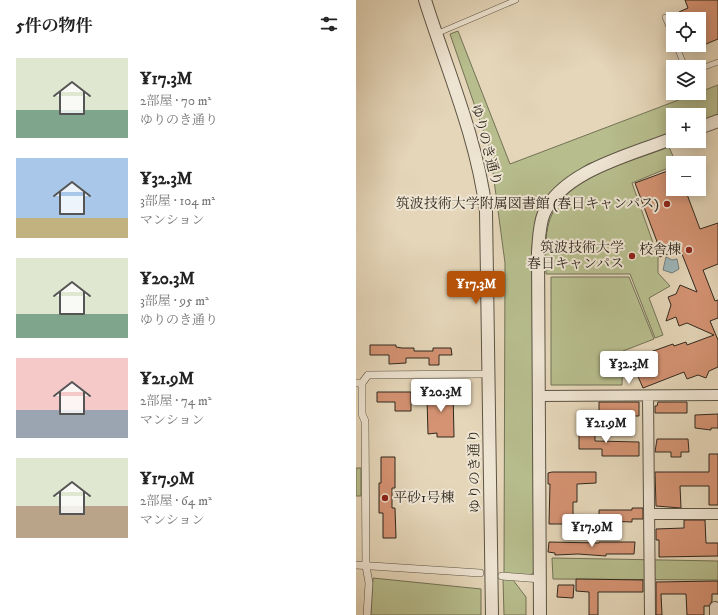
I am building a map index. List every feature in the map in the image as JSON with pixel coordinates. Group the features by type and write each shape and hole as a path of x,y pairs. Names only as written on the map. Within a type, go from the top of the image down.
{"street":[{"name":"ゆりのき通り","path":"425,0 474,149 484,189 486,211 492,615"},
{"path":"706,125 718,121"},
{"path":"540,615 538,252 539,236 544,213 554,198 576,178 591,170 666,141"},
{"path":"367,615 369,583 366,566 365,421 362,414 359,383 368,375 481,374"},
{"path":"539,396 718,395"},
{"path":"648,396 650,615"},
{"path":"649,514 718,514"},
{"path":"356,565 480,573"},
{"path":"502,576 540,580"}],"lane":[{"path":"436,34 516,0"},
{"path":"706,66 718,62"}],"green space":[{"path":"458,31 510,164 679,100 706,100 706,90 718,85 718,114 706,118 706,108 666,108 666,134 624,152 588,164 560,183 538,214 532,247 535,571 532,574 525,576 504,574 505,263 490,150 450,34"},
{"path":"666,148 669,148 673,156 666,156 666,169 632,183 658,257 658,273 670,286 649,298 663,335 655,338 630,274 546,274 546,240 548,226 558,204 584,181 619,165"},
{"path":"551,277 629,277 654,339 623,351 622,385 551,385"},
{"path":"356,468 361,468 361,496 356,496"},
{"path":"552,558 718,561 718,580 553,579"},
{"path":"373,578 481,589 481,615 371,615"},
{"path":"503,579 513,580 526,597 526,615 504,615"}],"water":[{"path":"666,257 672,260 677,259 679,269 672,273 663,270"}],"building":[{"path":"685,0 718,0 718,39 706,44 706,12 679,12 688,8"},
{"path":"666,172 666,196 688,196 700,229 718,223 718,264 703,270 715,301 718,300 718,318 710,321 718,340 718,367 709,371 706,378 698,375 687,379 684,372 643,388 633,365 641,362 639,356 673,344 674,346 686,342 687,345 714,335 687,323 679,326 676,317 666,321 671,305 668,297 676,294 680,285 697,292 680,249 660,257 656,247 659,247 635,183"},
{"path":"370,345 396,345 396,347 402,348 414,348 414,351 433,351 433,348 451,348 452,355 439,355 439,365 429,365 429,358 406,358 406,363 389,364 389,355 370,355"},
{"path":"430,390 453,390 454,437 437,437 437,433 428,434 427,399 430,399"},
{"path":"377,392 411,392 411,411 395,411 395,402 377,402"},
{"path":"599,402 639,402 639,416 599,416"},
{"path":"658,402 687,402 687,413 655,413 655,406 657,406"},
{"path":"718,414 718,428 711,428 711,430 695,428 695,415"},
{"path":"579,426 595,426 595,441 639,442 639,456 602,456 602,449 579,449"},
{"path":"657,439 688,439 689,452 681,452 681,457 671,457 671,452 655,452"},
{"path":"709,454 718,454 718,505 709,505 709,486 680,486 681,508 656,506 655,472 709,472"},
{"name":"平砂1号棟","path":"381,457 395,457 395,488 392,488 392,508 395,508 396,538 383,538 383,513 379,513"},
{"path":"596,472 596,483 577,484 577,502 573,502 573,524 549,524 550,484 548,484 548,473"},
{"path":"632,508 643,508 643,519 632,519 632,522 606,521 606,524 599,524 599,510 632,510"},
{"path":"684,520 705,520 706,543 718,543 718,556 659,557 659,540 656,540 656,529 684,528"},
{"path":"549,542 635,542 634,554 606,554 606,556 578,554 555,555 555,553 548,552"},
{"path":"576,579 643,580 643,592 598,592 598,615 589,615 589,592 576,591"},
{"path":"718,581 718,594 712,594 712,601 709,606 704,606 704,615 687,615 686,594 661,594 662,615 656,615 656,582"},
{"path":"558,585 574,585 573,598 557,597"}],"place":[{"name":"筑波技術大学附属図書館 (春日キャンパス)","path":"667,204"},
{"name":"校舎棟","path":"689,250"},
{"name":"筑波技術大学 春日キャンパス","path":"632,256"},
{"name":"平砂1号棟","path":"385,498"}]}
